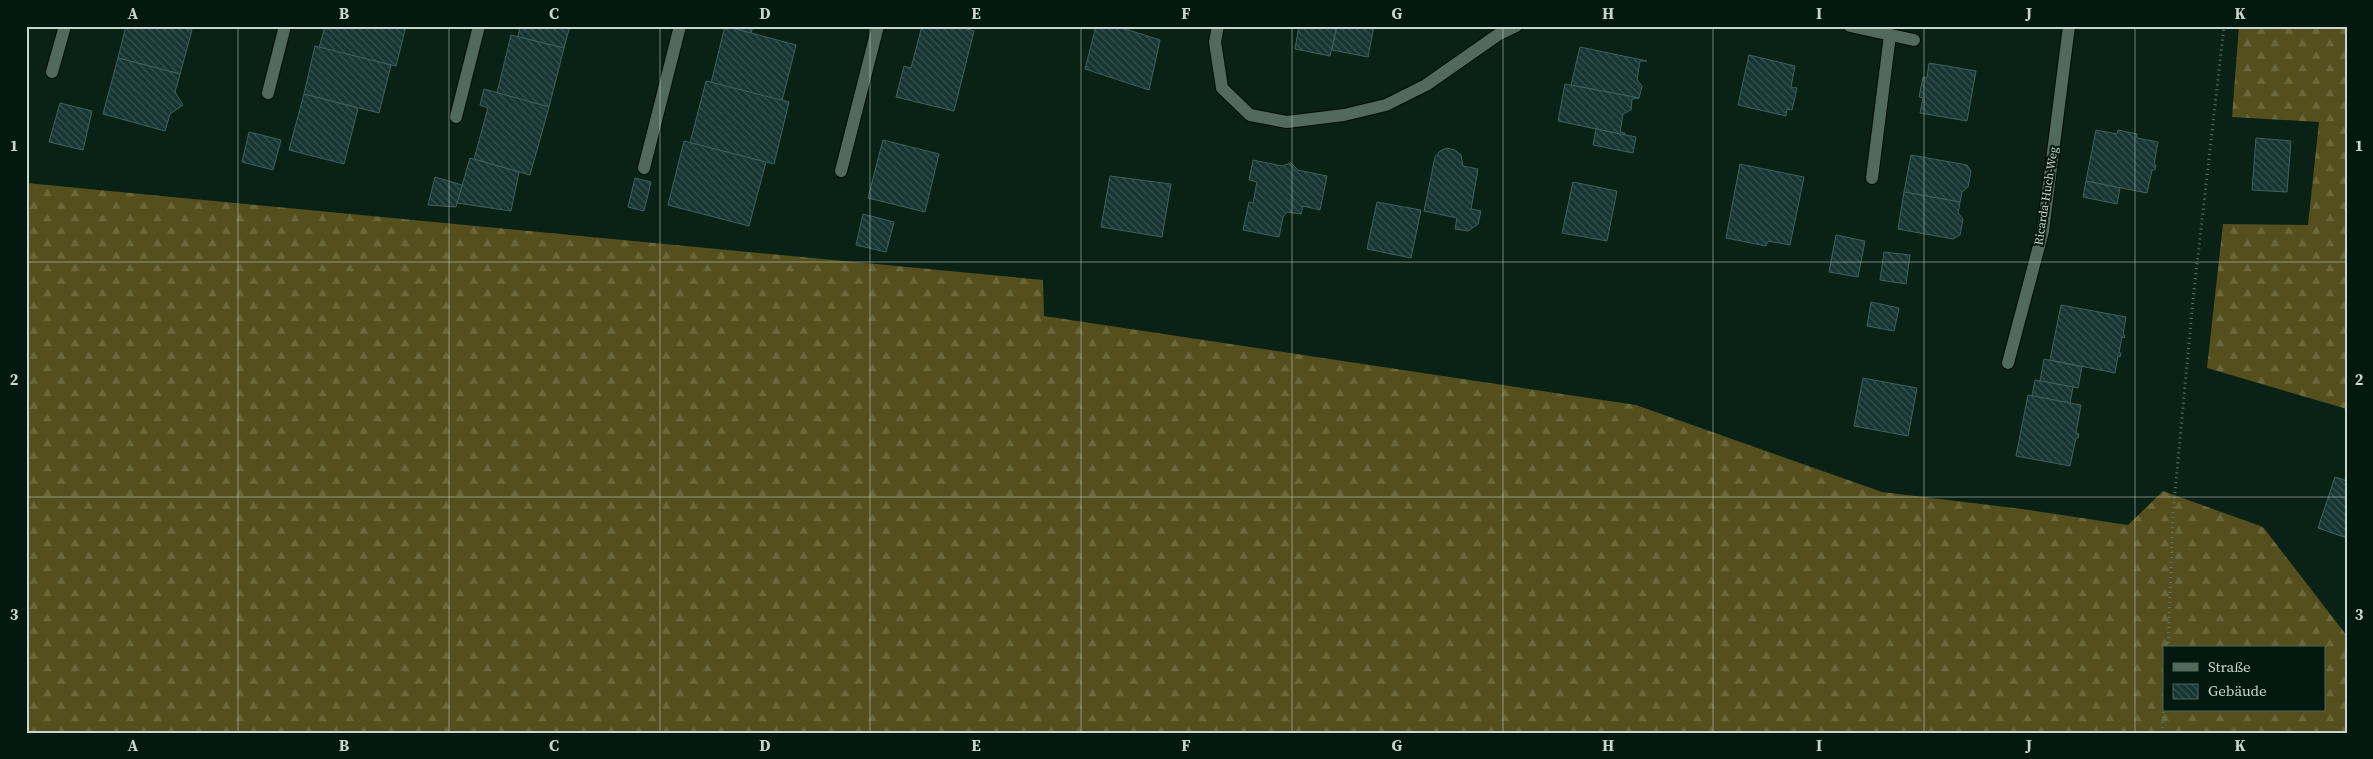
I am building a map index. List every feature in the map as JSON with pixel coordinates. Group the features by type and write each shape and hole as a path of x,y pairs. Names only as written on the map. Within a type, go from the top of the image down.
{"street":[{"path":"52,72 65,26"},
{"path":"268,93 285,26"},
{"path":"456,116 479,26"},
{"path":"644,168 680,26"},
{"path":"841,171 878,26"},
{"path":"1218,26 1215,42 1222,88 1250,116 1288,122 1344,115 1386,104 1426,85 1498,34 1516,26"},
{"path":"1850,26 1914,40"},
{"name":"Ricarda-Huch-Weg","path":"2008,364 2043,231 2069,26"},
{"path":"1872,178 1890,35"}],"path":[{"path":"2168,646 2173,514 2193,300 2224,26"},
{"path":"2162,733 2164,712"}],"green space":[{"path":"2239,26 2347,26 2347,409 2207,368 2223,224 2308,225 2319,122 2232,117"},
{"path":"26,183 1043,280 1044,316 1636,405 1882,492 2022,509 2128,525 2163,491 2263,527 2347,636 2347,733 26,733"}],"building":[{"path":"126,26 179,26 192,30 180,74 118,58"},
{"path":"325,26 406,26 396,66 319,48"},
{"path":"520,26 570,26 564,48 518,37"},
{"path":"725,26 796,45 782,101 711,83"},
{"path":"725,26 753,26 751,33"},
{"path":"922,26 957,26 974,31 954,111 896,97 904,66 911,68"},
{"path":"1096,26 1116,26 1160,40 1149,90 1085,69"},
{"path":"1299,26 1337,26 1330,56 1295,49"},
{"path":"1337,26 1374,26 1368,57 1332,50"},
{"path":"511,35 564,48 549,107 497,93"},
{"path":"315,46 391,65 379,113 304,94"},
{"path":"1580,47 1647,61 1640,61 1637,80 1642,86 1639,98 1571,85"},
{"path":"1749,55 1795,66 1791,87 1797,88 1792,110 1787,109 1786,116 1738,105"},
{"path":"118,58 180,74 175,92 183,105 170,114 165,131 103,114"},
{"path":"1929,63 1976,71 1967,121 1920,113 1923,98 1919,97 1923,77 1927,78"},
{"path":"706,81 789,102 774,164 690,143"},
{"path":"1565,84 1639,98 1632,99 1631,110 1623,114 1620,132 1625,133 1625,135 1558,121"},
{"path":"484,89 549,107 530,175 474,159 488,108 480,105"},
{"path":"304,94 358,108 344,164 289,150"},
{"path":"60,103 92,111 83,150 49,142"},
{"path":"1596,129 1636,137 1633,153 1593,145"},
{"path":"2096,130 2117,134 2118,130 2137,134 2137,138 2158,142 2154,165 2156,165 2155,170 2152,170 2147,193 2086,181"},
{"path":"249,132 281,140 273,170 242,162"},
{"path":"2256,138 2291,141 2287,192 2252,190"},
{"path":"883,140 939,154 925,212 868,198"},
{"path":"684,141 766,162 749,226 668,205"},
{"path":"1447,148 1455,150 1461,155 1463,166 1478,169 1471,209 1481,211 1478,224 1468,231 1455,229 1457,218 1424,211 1435,157 1440,151"},
{"path":"1911,155 1967,165 1971,171 1968,187 1962,192 1960,202 1904,192"},
{"path":"470,158 519,172 511,211 457,203"},
{"path":"1253,160 1282,166 1291,163 1298,170 1327,176 1320,210 1303,206 1301,214 1287,212 1283,217 1279,237 1243,230 1249,202 1253,203 1257,182 1249,180"},
{"path":"1740,164 1804,177 1790,245 1768,241 1766,246 1726,238"},
{"path":"1110,176 1171,184 1162,237 1101,227"},
{"path":"435,177 462,185 456,207 428,205"},
{"path":"635,178 651,182 644,211 628,207"},
{"path":"2086,181 2120,188 2117,204 2083,197"},
{"path":"1573,182 1617,191 1607,241 1562,233"},
{"path":"1904,192 1960,202 1958,213 1963,219 1960,235 1953,239 1898,229"},
{"path":"1377,202 1421,210 1411,258 1367,249"},
{"path":"863,214 894,222 886,252 856,245"},
{"path":"1836,235 1865,241 1858,277 1829,272"},
{"path":"1884,252 1910,255 1906,284 1880,280"},
{"path":"1871,302 1899,308 1894,331 1867,326"},
{"path":"2061,305 2126,317 2123,334 2125,335 2124,338 2122,337 2119,353 2121,353 2120,357 2118,356 2115,373 2050,360"},
{"path":"2044,359 2082,367 2078,388 2040,381"},
{"path":"1863,378 1917,388 1908,436 1854,426"},
{"path":"2035,380 2073,387 2070,403 2032,396"},
{"path":"2028,395 2081,405 2076,433 2079,434 2078,438 2076,438 2070,466 2016,456"},
{"path":"2335,477 2347,481 2347,538 2318,528"}]}
